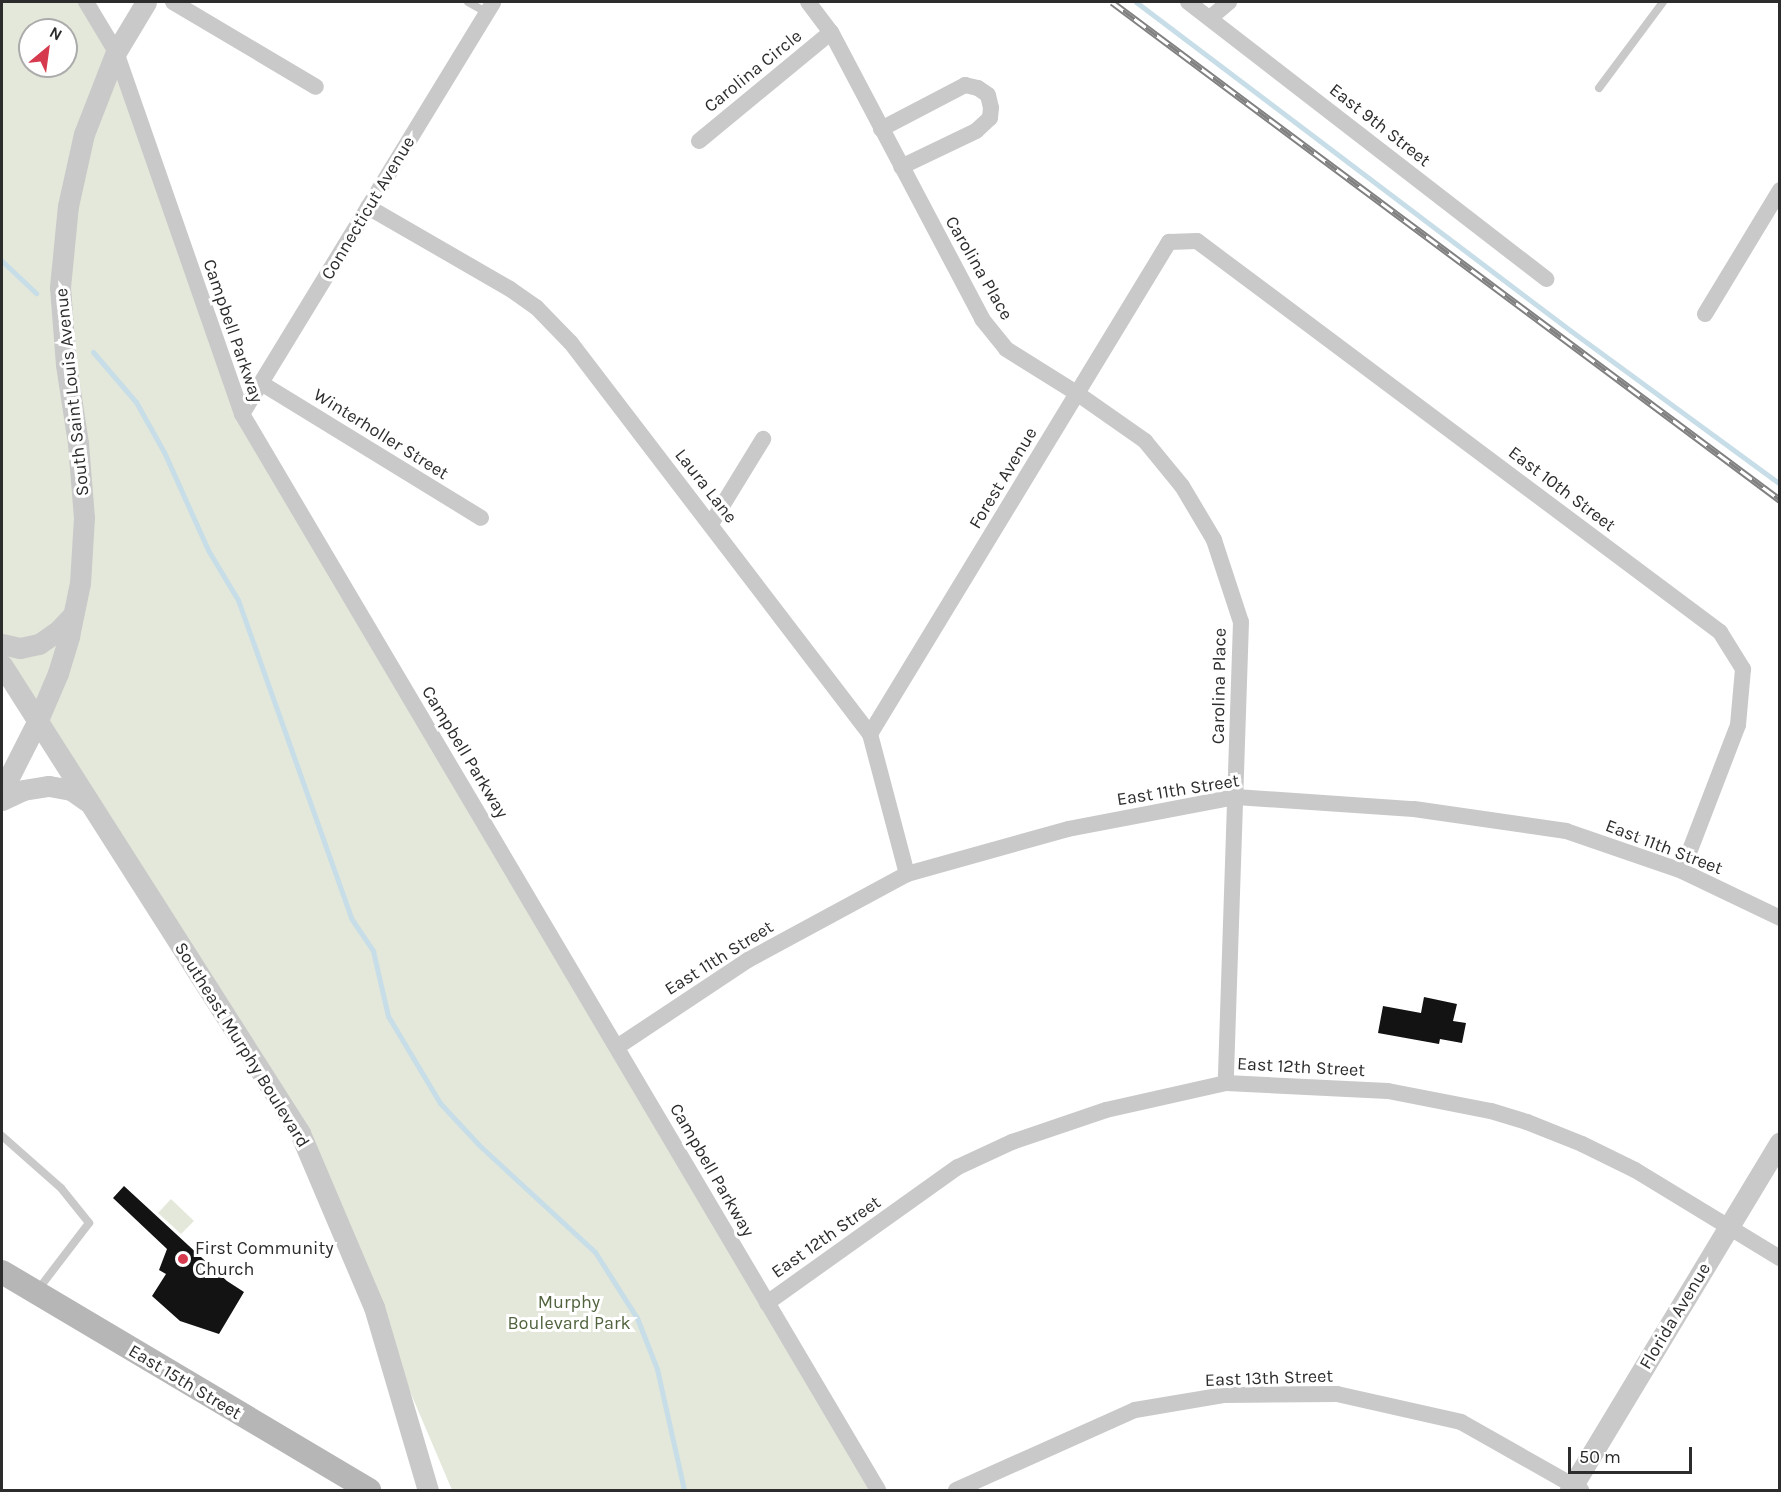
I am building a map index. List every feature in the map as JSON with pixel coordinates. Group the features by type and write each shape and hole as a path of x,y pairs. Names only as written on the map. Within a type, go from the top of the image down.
{"main road":[{"name":"East 15th Street","path":"2,1272 369,1491"}],"street":[{"name":"Campbell Parkway","path":"87,2 116,52 242,414 878,1491"},
{"name":"South Saint Louis Avenue","path":"38,720 58,673 74,615 80,583 84,518 78,442 66,365 60,287 68,206 84,134 116,52 146,2"},
{"path":"173,2 316,87"},
{"name":"Carolina Place","path":"808,2 831,32 982,319 1006,349 1078,394 1146,441 1182,486 1214,540 1240,622 1226,1083"},
{"name":"East 9th Street","path":"1188,2 1548,279"},
{"path":"1210,18 1229,2"},
{"name":"Connecticut Avenue","path":"242,414 490,7"},
{"name":"Carolina Circle","path":"699,141 831,32"},
{"path":"881,129 965,85 978,88 988,95 991,108 990,118 976,131 901,167"},
{"path":"1705,314 1779,190"},
{"name":"Laura Lane","path":"368,207 510,289 536,307 571,343 870,734 907,874"},
{"name":"East 10th Street","path":"1169,242 1197,241 1720,633 1743,669 1738,724 1682,871"},
{"name":"Forest Avenue","path":"870,734 1169,242"},
{"name":"Winterholler Street","path":"261,383 481,518"},
{"path":"711,524 763,439"},
{"path":"2,644 20,648 39,644 59,630 74,615"},
{"name":"Southeast Murphy Boulevard","path":"2,665 300,1133 374,1307 428,1491"},
{"path":"2,791 38,720"},
{"path":"2,800 23,790 56,786 71,790 92,804"},
{"name":"East 11th Street","path":"617,1047 748,960 907,874 1068,829 1236,797 1414,809 1566,831 1682,871 1779,918"},
{"name":"East 12th Street","path":"767,1303 958,1167 1012,1142 1106,1110 1226,1083 1388,1091 1491,1111 1582,1144 1624,1165 1779,1258"},
{"name":"Florida Avenue","path":"1574,1489 1779,1142"},
{"name":"East 13th Street","path":"956,1491 1135,1410 1225,1395 1337,1394 1461,1422 1574,1489"}],"lane":[{"path":"468,2 490,7"},
{"path":"1599,88 1663,2"},
{"path":"2,1137 61,1188 89,1222 36,1293"}],"green space":[{"name":"Murphy Boulevard Park","path":"2,2 86,2 116,52 242,414 878,1490 452,1490 300,1133 2,665"},
{"path":"171,1199 194,1221 181,1234 158,1213"}],"building":[{"path":"1424,997 1457,1004 1453,1021 1466,1023 1462,1043 1440,1039 1439,1044 1378,1033 1383,1006 1421,1013"},
{"name":"First Community Church","path":"124,1186 227,1281 244,1292 219,1334 180,1321 152,1296 166,1274 159,1270 167,1249 113,1198"}],"waterway":[{"path":"1136,2 1571,331 1780,484"},
{"path":"2,261 36,293"},
{"path":"93,352 136,402 164,452 208,550 238,600 351,918 373,951 388,1016 440,1103 479,1145 595,1252 637,1318 657,1369 684,1490"}],"railway":[{"path":"1112,2 1780,500"}],"place":[{"name":"First Community Church","path":"183,1259"}]}
